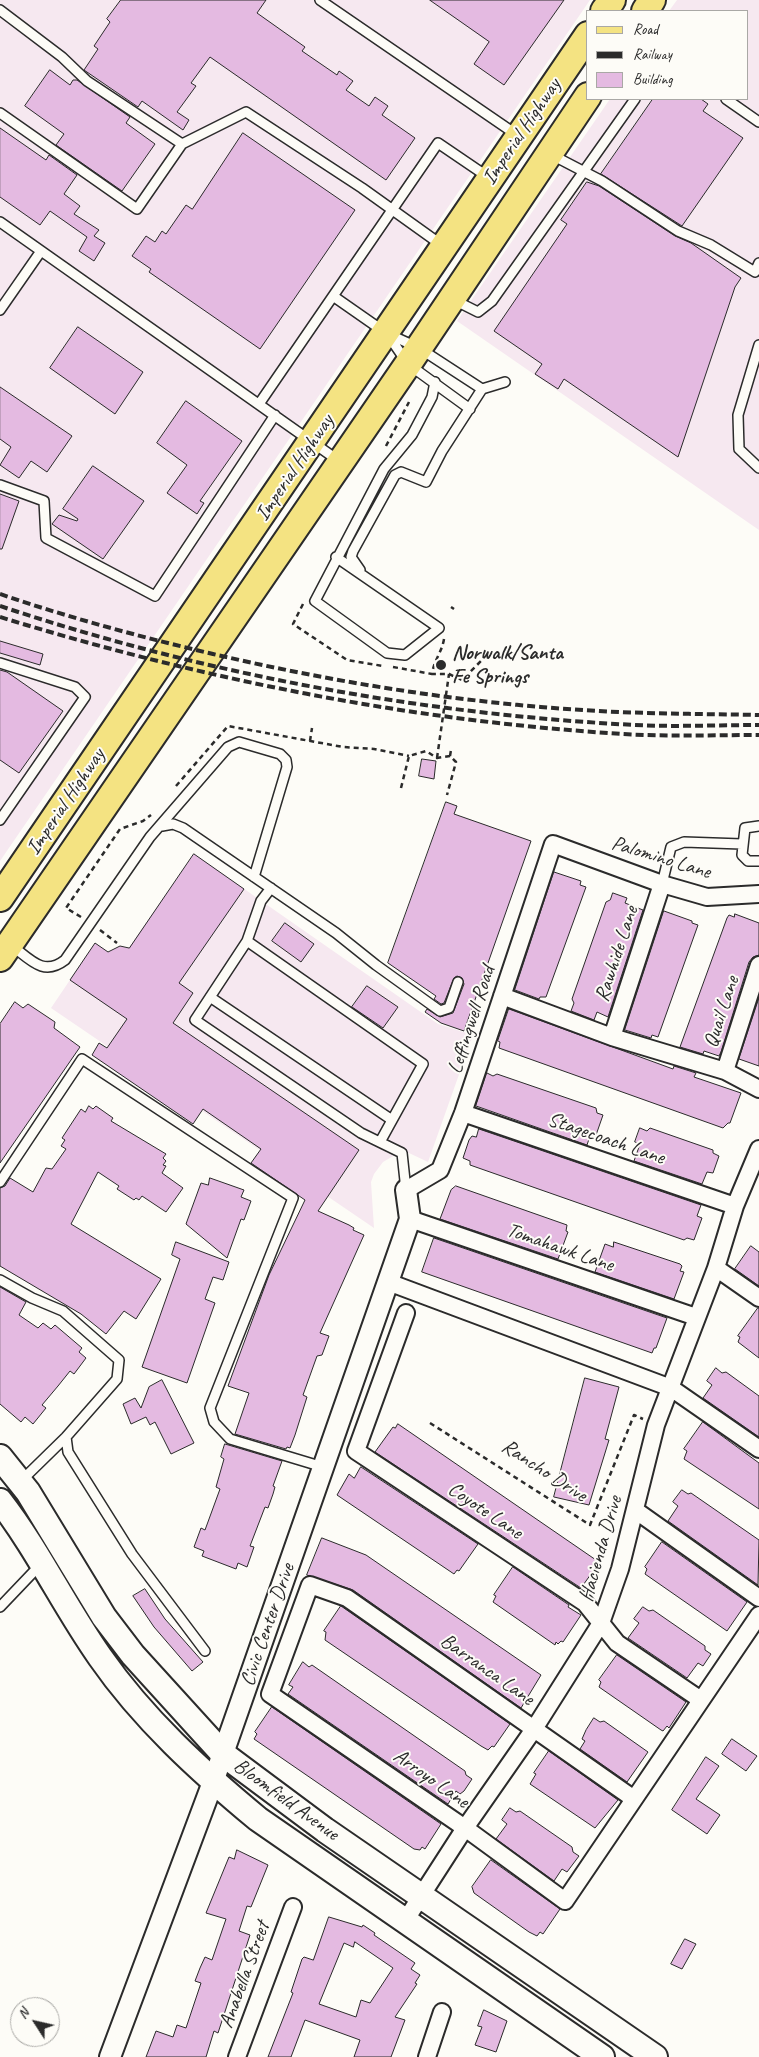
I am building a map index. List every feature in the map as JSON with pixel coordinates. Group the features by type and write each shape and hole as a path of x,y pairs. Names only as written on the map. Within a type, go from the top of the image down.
{"main road":[{"name":"Imperial Highway","path":"7,883 313,442 586,39"},
{"name":"Imperial Highway","path":"3,946 414,356 586,99"},
{"name":"Bloomfield Avenue","path":"0,1457 10,1480 65,1551 104,1617 133,1655 223,1754 325,1830 655,2057"},
{"name":"Bloomfield Avenue","path":"0,1500 43,1563 82,1631 107,1666 158,1728 214,1782 258,1819 602,2057"},
{"path":"43,1563 65,1551"},
{"path":"518,2000 538,1975"}],"street":[{"name":"Palomino Lane","path":"553,844 662,884 707,896 759,894"},
{"name":"Leffingwell Road","path":"406,1190 440,1170 463,1113 553,844"},
{"name":"Rawhide Lane","path":"612,1037 662,884"},
{"name":"Quail Lane","path":"725,1071 759,965"},
{"path":"502,996 612,1037 725,1071 759,1089"},
{"name":"Stagecoach Lane","path":"463,1113 735,1206"},
{"name":"Hacienda Drive","path":"404,1921 423,1896 465,1828 534,1729 601,1624 620,1569 656,1425 716,1268 735,1206 759,1149"},
{"name":"Civic Center Drive","path":"110,2057 214,1782 410,1219 406,1190"},
{"name":"Tomahawk Lane","path":"410,1219 696,1317"},
{"path":"716,1268 759,1298"},
{"path":"388,1282 671,1388 759,1450"},
{"name":"Coyote Lane","path":"406,1313 356,1451 585,1603 617,1643 701,1700"},
{"path":"635,1510 759,1598"},
{"name":"Arroyo Lane","path":"310,1585 270,1694 465,1828 565,1901 634,1799"},
{"name":"Barranca Lane","path":"310,1585 346,1598 634,1799"},
{"path":"634,1799 759,1615"},
{"name":"Anabella Street","path":"238,2057 293,1908"},
{"path":"427,2057 442,2012"}],"lane":[{"path":"320,0 520,136"},
{"path":"0,10 62,57 87,81 182,144"},
{"path":"452,299 478,312 492,301 634,100"},
{"path":"727,100 759,122"},
{"path":"0,113 137,209 182,144 246,112 392,210 444,248"},
{"path":"259,404 438,143 490,179"},
{"path":"549,154 585,172 678,231 711,245 758,270"},
{"path":"0,222 341,462"},
{"path":"0,310 41,252"},
{"path":"333,296 386,333 414,356 434,382 470,409"},
{"path":"386,333 414,356 482,389"},
{"path":"759,345 738,415 739,449 759,468"},
{"path":"336,557 439,628 405,655 387,652 315,601 336,557 384,469 412,435 432,397 434,382"},
{"path":"366,578 351,557 396,475 401,472 406,473 426,482 442,451 482,389 505,382"},
{"path":"0,485 44,501 46,538 155,596 275,415"},
{"path":"0,663 75,688 85,697 0,820"},
{"path":"3,946 44,968 55,967 66,960 150,837 162,826 228,747 239,742 280,754 286,760 287,767 254,877"},
{"path":"162,826 178,826 336,933 376,965 440,1011 449,1008 458,982"},
{"path":"759,826 745,828 742,844 744,859 759,861"},
{"path":"662,884 671,847 684,842 742,844"},
{"path":"271,888 262,901 247,941 195,1020 361,1133 402,1153 406,1190"},
{"path":"247,941 423,1064 380,1142"},
{"path":"210,997 392,1120"},
{"path":"0,1182 82,1060 293,1198 210,1408 214,1422 230,1439 323,1466"},
{"path":"0,1280 32,1298 63,1311 119,1360 117,1379 66,1437 10,1480"},
{"path":"66,1437 68,1452 132,1554 205,1651"},
{"path":"0,1608 43,1563"}],"path":[{"path":"445,632 442,650 435,658 432,674 449,674 462,681 483,659"},
{"path":"437,758 449,674"},
{"path":"170,793 228,726 343,747 374,749 409,756 426,751 437,758 450,756"},
{"path":"310,741 312,728"},
{"path":"450,756 451,750"},
{"path":"401,788 409,756"},
{"path":"446,795 456,762 450,756"},
{"path":"117,942 66,908 120,829 143,821 157,808"},
{"name":"Rancho Drive","path":"430,1423 590,1526 634,1415 656,1425"}],"shaded area":[{"path":"0,0 590,0 0,861"},
{"path":"677,0 759,0 759,530 457,321 609,100 749,100 749,10 670,10"},
{"path":"194,854 438,1024 473,1035 428,1162 409,1153 395,1155 383,1162 374,1174 371,1182 374,1228 51,1008 95,943 109,952 120,946 129,948"}],"building":[{"path":"121,0 266,0 257,13 305,47 302,51 337,75 339,71 353,81 346,90 369,106 375,97 388,106 382,115 415,138 386,180 210,57 191,83 196,86 177,112 189,120 183,130 142,101 138,107 84,70 98,49 94,46 110,22 107,19"},
{"path":"430,0 564,0 504,85 474,64 489,42"},
{"path":"50,70 70,85 73,80 77,80 130,117 126,123 155,144 122,191 56,145 64,134 25,106"},
{"path":"652,100 702,100 708,104 703,111 743,138 682,226 601,174"},
{"path":"0,128 46,160 49,155 77,175 64,194 80,206 74,214 99,230 94,236 105,243 94,261 79,251 87,237 50,211 40,225 0,197"},
{"path":"243,133 355,210 260,349 149,272 151,269 132,256 146,236 155,242 162,231 166,234 186,205 192,209"},
{"path":"587,182 599,186 675,236 691,243 741,278 735,287 678,457 564,379 558,389 535,374 542,364 494,331 567,224 561,220"},
{"path":"78,327 143,372 115,414 50,368"},
{"path":"0,387 72,436 47,472 31,461 19,478 0,465 11,447 0,439"},
{"path":"186,401 242,441 200,501 204,503 197,514 167,493 187,465 157,443"},
{"path":"93,466 144,501 103,559 52,524 59,515 77,521 78,519 63,509"},
{"path":"0,494 19,501 2,549 0,549"},
{"path":"0,641 43,654 40,665 0,653"},
{"path":"0,670 7,672 63,711 19,773 0,760"},
{"path":"422,759 436,761 434,779 419,776"},
{"path":"446,802 457,806 454,814 531,841 464,1031 441,1023 425,1012 427,1009 440,1017 453,1013 464,984 462,978 457,976 454,978 444,1003 441,1004 434,999 436,996 388,963"},
{"path":"194,854 244,889 179,983 193,993 173,1023 359,1150 318,1211 349,1225 354,1228 353,1230 364,1235 320,1333 329,1336 322,1355 317,1356 303,1395 307,1397 295,1435 290,1448 287,1447 286,1449 235,1434 249,1393 228,1386 269,1275 305,1200 251,1163 261,1149 203,1109 193,1124 92,1055 99,1043 107,1048 127,1019 70,980 95,943 108,952 120,946 129,948"},
{"path":"554,872 581,881 580,885 586,887 546,997 540,997 539,999 515,990"},
{"path":"613,893 627,898 625,903 643,910 608,1017 597,1012 594,1020 571,1011 574,1003 572,999 606,902 610,900"},
{"path":"664,911 698,925 658,1037 652,1035 651,1038 625,1030"},
{"path":"735,914 759,923 759,955 753,957 749,962 721,1052 719,1056 704,1051 703,1054 680,1047 727,918 729,915 734,917"},
{"path":"285,923 314,944 301,962 272,941"},
{"path":"367,986 398,1007 383,1028 352,1007"},
{"path":"759,998 759,1066 739,1059"},
{"path":"15,1002 23,1008 28,1004 55,1022 54,1028 80,1047 0,1163 0,1024"},
{"path":"509,1009 673,1069 674,1066 696,1073 694,1077 741,1093 730,1123 723,1128 499,1048 500,1042 498,1041"},
{"path":"487,1073 493,1076 497,1074 596,1108 597,1113 603,1115 595,1138 590,1136 587,1145 476,1106"},
{"path":"89,1106 93,1109 96,1106 113,1118 111,1121 166,1154 163,1158 166,1161 163,1165 166,1166 162,1173 183,1188 166,1212 142,1196 139,1200 136,1198 134,1200 117,1189 119,1186 98,1172 71,1224 161,1279 136,1319 124,1311 106,1334 81,1314 0,1266 0,1188 5,1186 10,1178 33,1192 46,1168 52,1169 66,1149 61,1146 65,1140 62,1138 81,1109 85,1112"},
{"path":"640,1128 647,1131 650,1128 713,1150 713,1153 719,1156 713,1173 707,1172 702,1184 634,1161 640,1144 635,1142"},
{"path":"479,1129 701,1205 697,1216 702,1218 694,1240 687,1238 684,1240 470,1165 470,1161 463,1158 469,1140 472,1136 476,1137"},
{"path":"210,1178 244,1190 241,1197 251,1201 244,1220 241,1219 227,1258 186,1224 201,1183 208,1185"},
{"path":"456,1186 567,1225 566,1231 568,1232 558,1259 440,1219 451,1190"},
{"path":"434,1238 667,1318 656,1348 654,1348 652,1353 422,1272"},
{"path":"176,1242 229,1262 223,1280 213,1277 205,1299 215,1303 187,1383 142,1367 180,1259 172,1255"},
{"path":"614,1242 680,1264 682,1266 680,1271 684,1272 674,1299 595,1272 605,1244 613,1247"},
{"path":"751,1246 759,1252 759,1286 735,1269"},
{"path":"0,1287 26,1302 19,1315 38,1328 43,1323 51,1329 55,1325 82,1348 79,1352 86,1358 74,1374 70,1371 42,1405 46,1408 33,1424 25,1417 21,1422 0,1404"},
{"path":"758,1308 759,1358 738,1342 740,1337 738,1336"},
{"path":"716,1368 722,1373 726,1372 759,1396 759,1437 703,1398 712,1385 707,1381"},
{"path":"585,1378 619,1387 605,1439 609,1440 589,1505 554,1497"},
{"path":"162,1380 194,1443 171,1454 155,1422 150,1425 146,1417 131,1424 123,1404 135,1398 141,1408 149,1387"},
{"path":"703,1422 759,1463 759,1509 684,1459 687,1451 684,1449"},
{"path":"398,1424 596,1560 593,1565 596,1567 581,1588 375,1452 393,1427 395,1428"},
{"path":"225,1444 282,1461 268,1508 265,1507 250,1546 254,1547 247,1567 238,1563 236,1569 202,1556 204,1551 194,1547 201,1528 205,1530 220,1489 216,1487 224,1459 221,1457"},
{"path":"361,1467 478,1544 459,1571 457,1570 454,1574 337,1495 349,1474 354,1478"},
{"path":"682,1490 688,1494 691,1493 759,1540 758,1585 668,1521 678,1506 673,1502"},
{"path":"322,1538 366,1555 541,1675 521,1708 353,1590 307,1575"},
{"path":"662,1542 747,1602 727,1631 645,1574 647,1569 645,1567"},
{"path":"513,1567 581,1615 563,1642 561,1641 558,1644 556,1642 555,1645 493,1602 496,1596 494,1595"},
{"path":"145,1589 165,1619 203,1662 192,1671 154,1627 133,1596"},
{"path":"341,1606 510,1724 494,1747 492,1746 488,1750 481,1746 325,1640 326,1632 324,1631"},
{"path":"643,1607 649,1611 653,1610 705,1646 705,1650 711,1654 703,1666 698,1663 687,1678 628,1638 639,1623 634,1619"},
{"path":"617,1655 686,1702 669,1728 667,1726 663,1731 661,1730 599,1687 601,1682 599,1680"},
{"path":"303,1662 309,1667 312,1665 465,1771 466,1775 472,1779 464,1791 460,1794 456,1791 448,1804 288,1694 293,1687 289,1685"},
{"path":"272,1707 441,1824 425,1849 422,1847 420,1850 414,1849 254,1739 257,1734 255,1732"},
{"path":"594,1718 600,1722 604,1721 648,1752 627,1782 580,1749 585,1741 582,1739 586,1730"},
{"path":"732,1739 757,1756 746,1771 722,1754"},
{"path":"549,1751 618,1800 595,1828 530,1784 536,1774 534,1773"},
{"path":"706,1757 719,1766 696,1799 720,1815 707,1834 672,1810"},
{"path":"510,1808 516,1812 520,1811 572,1847 573,1852 579,1856 567,1872 562,1869 554,1881 496,1839 507,1824 502,1820"},
{"path":"237,1850 268,1865 251,1907 247,1906 239,1931 250,1935 218,2033 214,2031 206,2057 146,2057 156,2031 173,2037 177,2025 186,2028 201,1983 195,1981 205,1957 212,1960 226,1919 206,1913 229,1857 234,1859"},
{"path":"491,1860 560,1909 543,1934 540,1932 537,1936 529,1932 474,1893 472,1887"},
{"path":"329,1917 362,1927 363,1925 375,1933 374,1935 415,1963 411,1969 420,1975 415,1983 417,1984 395,2017 405,2020 391,2057 354,2057 360,2040 305,2020 291,2057 268,2057 293,1993 291,1992 302,1959 304,1957 313,1960","holes":["355,1942 393,1968 370,2003 361,2000 356,2017 319,2004 344,1943 353,1947"]},
{"path":"685,1939 696,1944 682,1969 671,1964"},
{"path":"484,2010 507,2021 496,2052 475,2045 482,2027 478,2026"}],"railway":[{"path":"0,594 79,619 186,648 313,675 414,692 516,705 568,709 637,713 759,715"},
{"path":"0,606 155,652 234,671 313,687 393,700 554,720 635,725 759,725"},
{"path":"0,617 74,639 225,677 301,693 454,718 608,733 759,735"}],"place":[{"name":"Norwalk/Santa Fe Springs","path":"441,665"}]}
